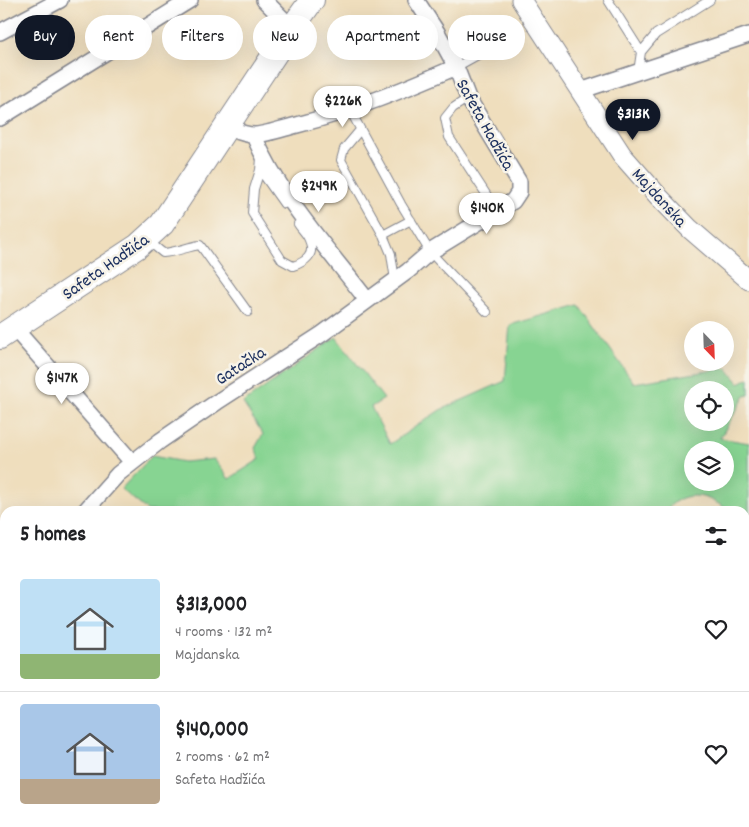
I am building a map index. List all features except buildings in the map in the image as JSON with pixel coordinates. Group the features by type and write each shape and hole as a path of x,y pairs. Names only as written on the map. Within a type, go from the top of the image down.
{"main road":[{"name":"Safeta Hadžića","path":"301,15 312,0"},
{"name":"Safeta Hadžića","path":"7,332 138,246 162,224 271,60"}],"street":[{"path":"0,32 60,0"},
{"path":"0,118 190,0"},
{"path":"264,0 279,15"},
{"name":"Safeta Hadžića","path":"416,0 437,32 456,67 468,98 519,182 519,192 513,201 430,252"},
{"name":"Majdanska","path":"521,0 622,155 690,229 749,280"},
{"path":"580,91 749,35"},
{"name":"Safeta Hadžića","path":"254,136 350,110 402,91 456,67"},
{"path":"226,127 254,136 290,201 368,300"},
{"name":"Gatačka","path":"89,506 118,474 160,441 322,334 408,271 430,252"},
{"path":"7,332 132,462"}],"lane":[{"path":"608,0 641,52"},
{"path":"638,72 641,52 656,34 710,0"},
{"path":"456,67 469,60"},
{"path":"468,98 453,108 446,118 449,137 497,211"},
{"path":"350,110 430,252 487,312"},
{"path":"360,130 344,149 341,160 383,235 390,254 395,280"},
{"path":"260,170 310,240 310,256 304,262 293,266 282,260 252,213 254,189 260,170 262,153"},
{"path":"383,235 411,220"},
{"path":"146,239 164,253 174,252 188,246 200,245 248,312"}],"green space":[{"path":"579,305 634,383 708,371 729,371 739,383 749,378 749,395 745,396 734,414 734,381 684,381 684,431 724,431 720,438 749,443 749,506 722,506 709,499 689,496 676,501 670,506 142,506 121,489 152,456 184,462 214,459 229,479 260,459 255,448 263,434 243,403 336,337 384,399 371,407 390,444 440,410 505,381 510,325"}]}
